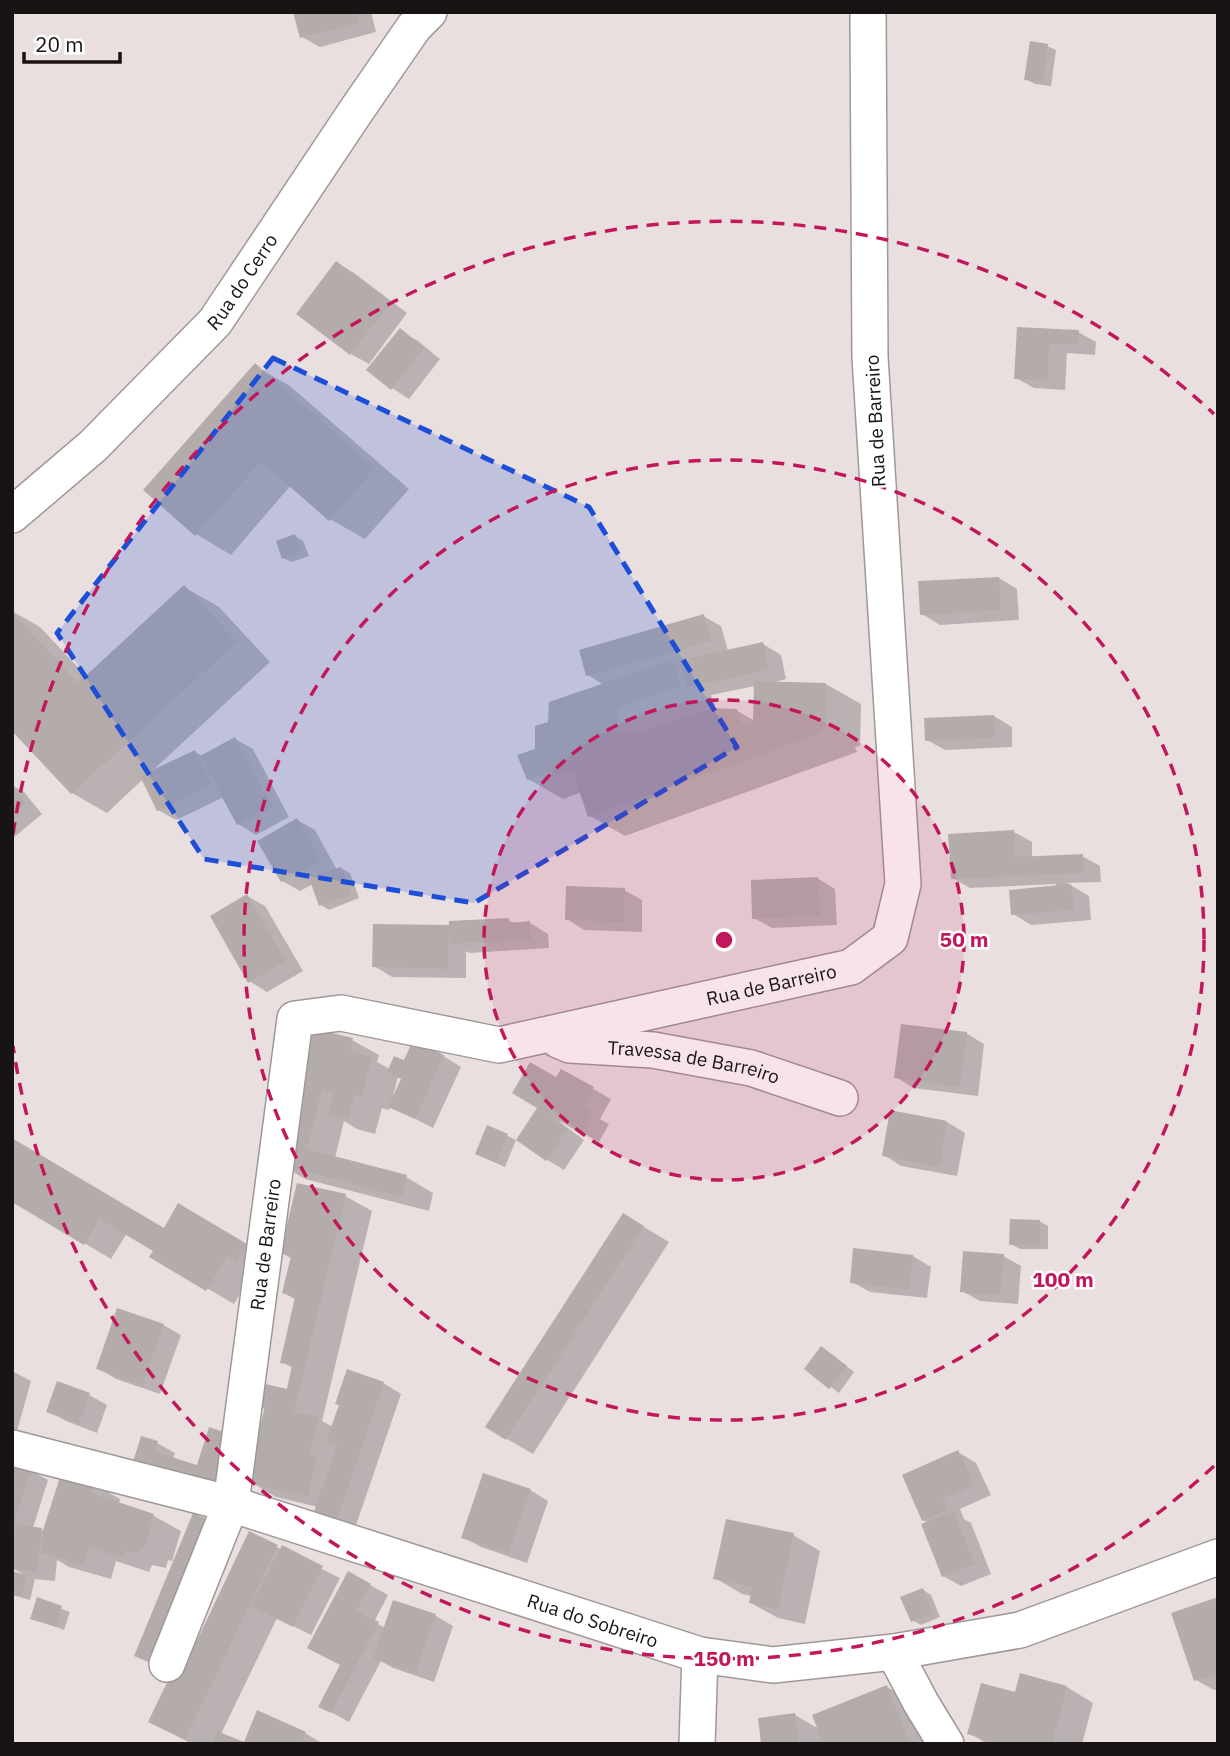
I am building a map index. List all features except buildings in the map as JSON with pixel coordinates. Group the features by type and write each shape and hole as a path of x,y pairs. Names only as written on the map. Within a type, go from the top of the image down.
{"street":[{"name":"Rua do Cerro","path":"12,515 93,446 215,322 356,111 414,27 429,12"},
{"name":"Rua de Barreiro","path":"231,1504 295,1018 341,1013 499,1045 851,967 890,938 904,884 870,357 868,12"},
{"name":"Travessa de Barreiro","path":"544,1035 570,1045 653,1050 751,1068 841,1098"},
{"name":"Rua do Sobreiro","path":"12,1448 231,1504 700,1655 773,1665 894,1652 1020,1630 1218,1557"},
{"path":"167,1664 231,1504"},
{"path":"894,1652 946,1744"},
{"path":"697,1744 700,1655"}],"highlighted area":[{"path":"273,358 589,507 737,747 474,903 204,859 57,633"}]}
